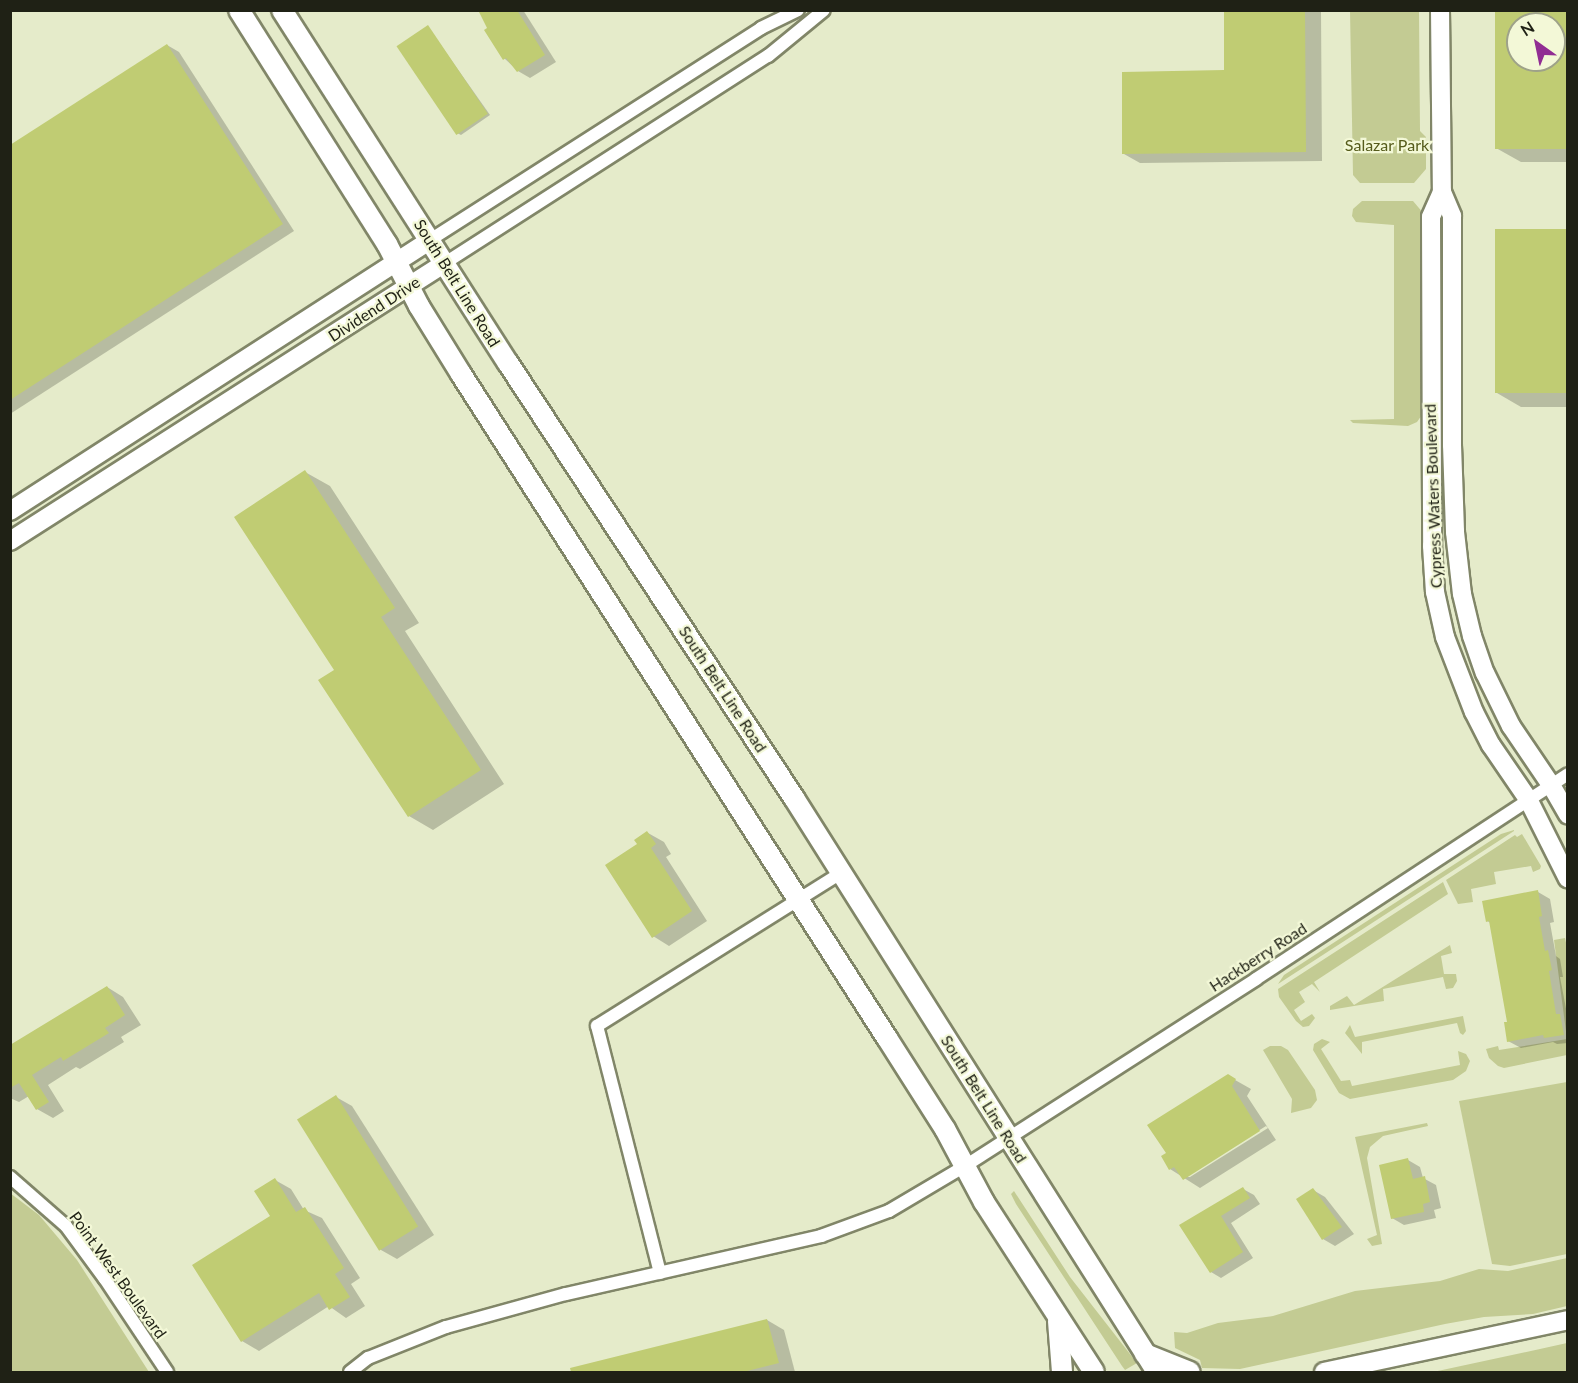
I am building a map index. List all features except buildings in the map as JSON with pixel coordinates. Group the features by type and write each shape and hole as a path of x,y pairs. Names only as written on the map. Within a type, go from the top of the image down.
{"main road":[{"path":"239,10 356,193 455,364 945,1129 984,1202 1094,1372"},
{"name":"South Belt Line Road","path":"282,10 841,873 1157,1372"},
{"path":"1058,1319 1062,1372"},
{"path":"1145,1354 1190,1372"}],"street":[{"name":"Dividend Drive","path":"10,511 752,34 798,10"},
{"name":"Dividend Drive","path":"14,532 409,286 768,56 824,10"},
{"name":"Cypress Waters Boulevard","path":"1440,10 1442,192 1452,216 1452,432 1455,532 1462,594 1472,636 1485,674 1511,726 1551,785 1568,815"},
{"name":"Cypress Waters Boulevard","path":"1442,192 1431,217 1432,557 1435,592 1445,637 1474,712 1491,745 1528,799 1568,879"},
{"path":"1431,432 1452,432"},
{"name":"Hackberry Road","path":"350,1372 368,1358 446,1327 566,1294 821,1236 889,1211 965,1166 1256,979 1568,774"},
{"path":"660,1273 597,1026 841,873"},
{"name":"Point West Boulevard","path":"10,1177 66,1226 105,1279 166,1372"},
{"path":"1323,1372 1568,1320"}],"green space":[{"name":"Salazar Park","path":"1350,11 1419,11 1420,131 1426,137 1426,169 1414,183 1360,183 1353,175"},
{"path":"1362,201 1413,201 1424,214 1424,412 1417,422 1408,426 1353,423 1350,420 1394,419 1394,225 1356,222 1352,216 1353,209"},
{"path":"1514,830 1278,984 1284,975 1501,834"},
{"path":"1522,834 1541,866 1540,869 1533,872 1531,866 1494,872 1496,884 1471,889 1473,902 1458,904 1446,880 1515,835 1517,837"},
{"path":"1443,882 1448,894 1314,982 1320,992 1312,984 1299,992 1305,1002 1294,1010 1301,1021 1312,1014 1315,1018 1309,1026 1303,1027 1296,1021 1279,997 1278,989"},
{"path":"1565,938 1568,952 1567,1055 1504,1068 1498,1066 1489,1058 1486,1049 1498,1046 1499,1050 1567,1039 1554,940"},
{"path":"1450,945 1452,953 1441,956 1444,974 1456,974 1457,981 1453,988 1446,989 1443,977 1383,989 1384,1001 1330,1010 1330,1006 1347,996 1354,1005"},
{"path":"1463,1016 1466,1031 1463,1035 1457,1023 1362,1042 1362,1054 1345,1033 1350,1025 1355,1037"},
{"path":"1322,1039 1330,1042 1321,1049 1341,1081 1350,1080 1352,1086 1460,1065 1458,1051 1466,1054 1470,1061 1466,1071 1453,1080 1350,1099 1339,1093 1313,1050 1314,1044"},
{"path":"1270,1046 1281,1046 1288,1050 1315,1090 1317,1100 1311,1108 1291,1113 1292,1099 1263,1050"},
{"path":"1567,1082 1567,1254 1510,1266 1492,1264 1459,1101"},
{"path":"1427,1123 1428,1126 1383,1136 1370,1147 1367,1158 1382,1244 1372,1246 1367,1239 1377,1235 1355,1137"},
{"path":"1014,1191 1070,1277 1137,1363 1125,1370 1122,1366 1016,1204 1011,1194"},
{"path":"10,1193 39,1215 77,1260 149,1372 11,1372"},
{"path":"1567,1258 1567,1306 1533,1314 1484,1317 1445,1324 1240,1369 1202,1368 1200,1360 1175,1348 1174,1332 1187,1333 1218,1323 1273,1316 1355,1291 1440,1281 1479,1269 1508,1271"},
{"path":"1567,1343 1567,1372 1433,1372 1540,1349"}]}
